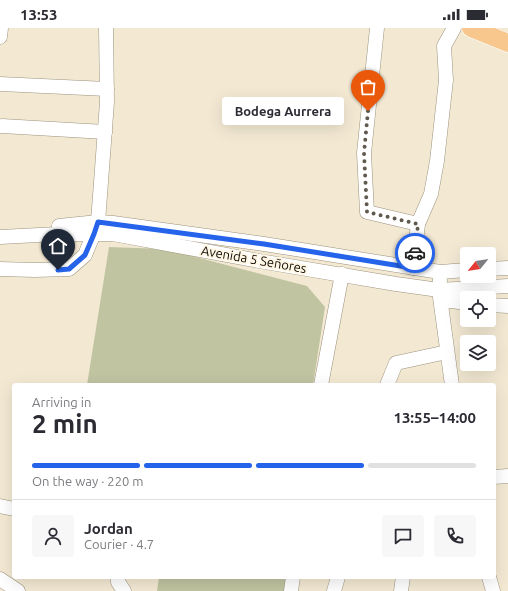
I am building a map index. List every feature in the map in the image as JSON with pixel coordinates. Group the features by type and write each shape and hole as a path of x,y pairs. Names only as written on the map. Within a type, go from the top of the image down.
{"main road":[{"path":"471,28 508,43"}],"street":[{"path":"0,37 1,28"},
{"path":"0,269 69,269 85,255 96,228 108,102 106,28"},
{"path":"377,28 364,153 367,212 418,224"},
{"path":"413,268 418,224 431,194 437,161 446,80 444,46 454,28"},
{"path":"0,84 107,89"},
{"path":"2,126 105,132"},
{"name":"Avenida 5 Señores","path":"0,229 96,228 264,244 440,272 460,271"},
{"name":"Avenida 5 Señores","path":"0,237 96,228 113,234 342,274 440,296 508,286"},
{"path":"259,260 264,244"},
{"path":"496,269 508,268"},
{"path":"440,272 440,296 452,383"},
{"path":"321,383 342,274"},
{"path":"440,296 451,301 460,302"},
{"path":"496,305 508,306"},
{"path":"388,383 396,363 447,352"},
{"path":"496,477 508,476"},
{"path":"0,506 12,509"},
{"path":"118,579 118,582 124,591"},
{"path":"291,591 293,579"},
{"path":"334,591 337,579"},
{"path":"401,591 403,579"},
{"path":"489,579 492,591"},
{"path":"0,580 18,591"}],"green space":[{"path":"109,247 165,249 307,286 325,307 313,383 87,383"},
{"path":"159,579 289,579 287,591 157,591"}],"way so far":[{"path":"368,111 364,153 367,212 418,224 415,253"}],"place":[{"name":"Bodega Aurrera","path":"368,111"}],"route":[{"path":"58,270 69,269 85,255 98,222 264,244 413,268 415,253"}]}
